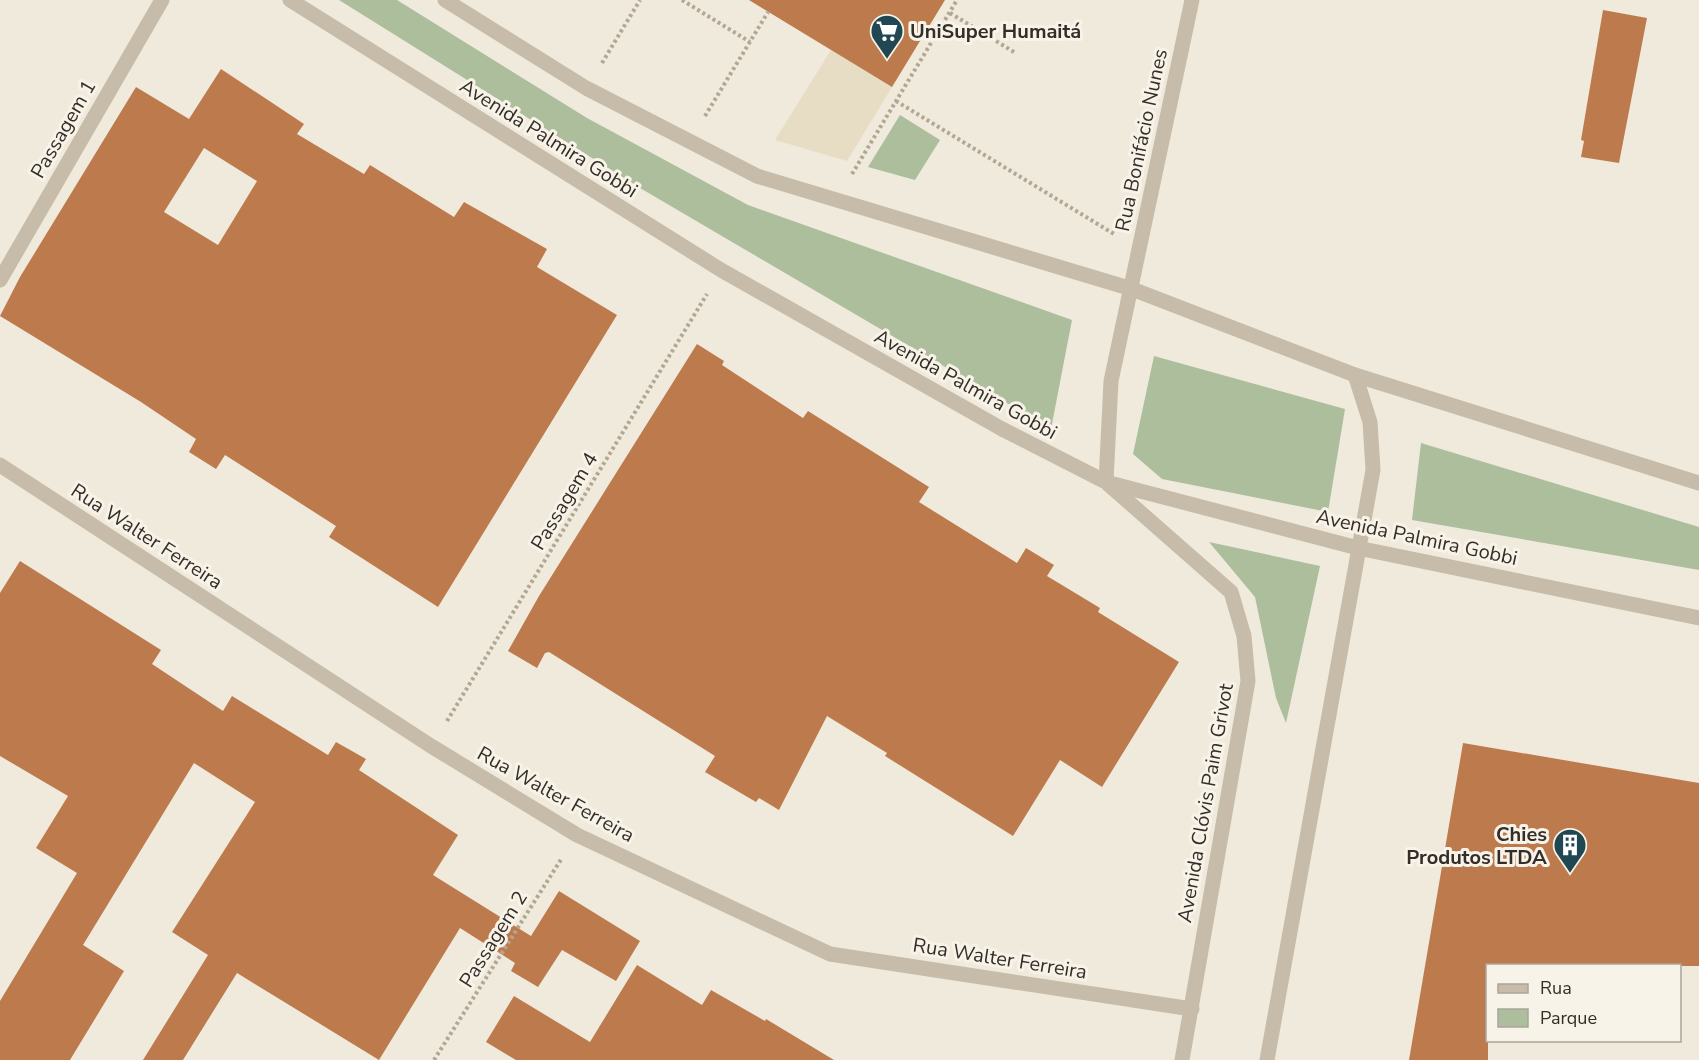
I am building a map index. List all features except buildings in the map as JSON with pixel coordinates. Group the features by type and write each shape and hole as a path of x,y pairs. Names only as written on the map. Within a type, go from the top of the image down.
{"street":[{"name":"Passagem 1","path":"0,280 162,0"},
{"name":"Avenida Palmira Gobbi","path":"290,0 722,270 1002,429 1106,482 1358,548 1699,618"},
{"path":"445,0 586,88 756,176 1132,289 1355,375 1699,483"},
{"name":"Rua Bonifácio Nunes","path":"1132,289 1192,0"},
{"path":"1106,482 1111,381 1132,289"},
{"path":"1267,1060 1373,470 1370,422 1355,375"},
{"name":"Rua Walter Ferreira","path":"0,465 431,746 577,835 830,954 1192,1009"},
{"name":"Avenida Clóvis Paim Grivot","path":"1106,482 1231,592 1244,636 1248,681 1182,1060"}],"path":[{"path":"615,42 640,0"},
{"path":"682,0 750,42"},
{"path":"836,200 957,0"},
{"path":"713,102 768,12"},
{"path":"950,13 1014,52"},
{"path":"896,101 1140,250"},
{"name":"Passagem 4","path":"431,746 722,270"},
{"name":"Passagem 2","path":"434,1060 577,835"}],"green space":[{"path":"339,0 397,0 587,118 748,205 1072,320 1051,429 640,188"},
{"path":"900,115 940,140 915,180 868,167"},
{"path":"1154,356 1345,409 1328,512 1162,479 1133,454"},
{"path":"1421,443 1699,527 1699,570 1412,520"},
{"path":"1209,542 1320,566 1286,723 1276,698 1255,597"}],"shaded area":[{"path":"831,50 892,87 847,161 775,140"}],"place":[{"name":"UniSuper Humaitá","path":"887,60"},
{"name":"Chies Produtos LTDA","path":"1570,874"}]}
